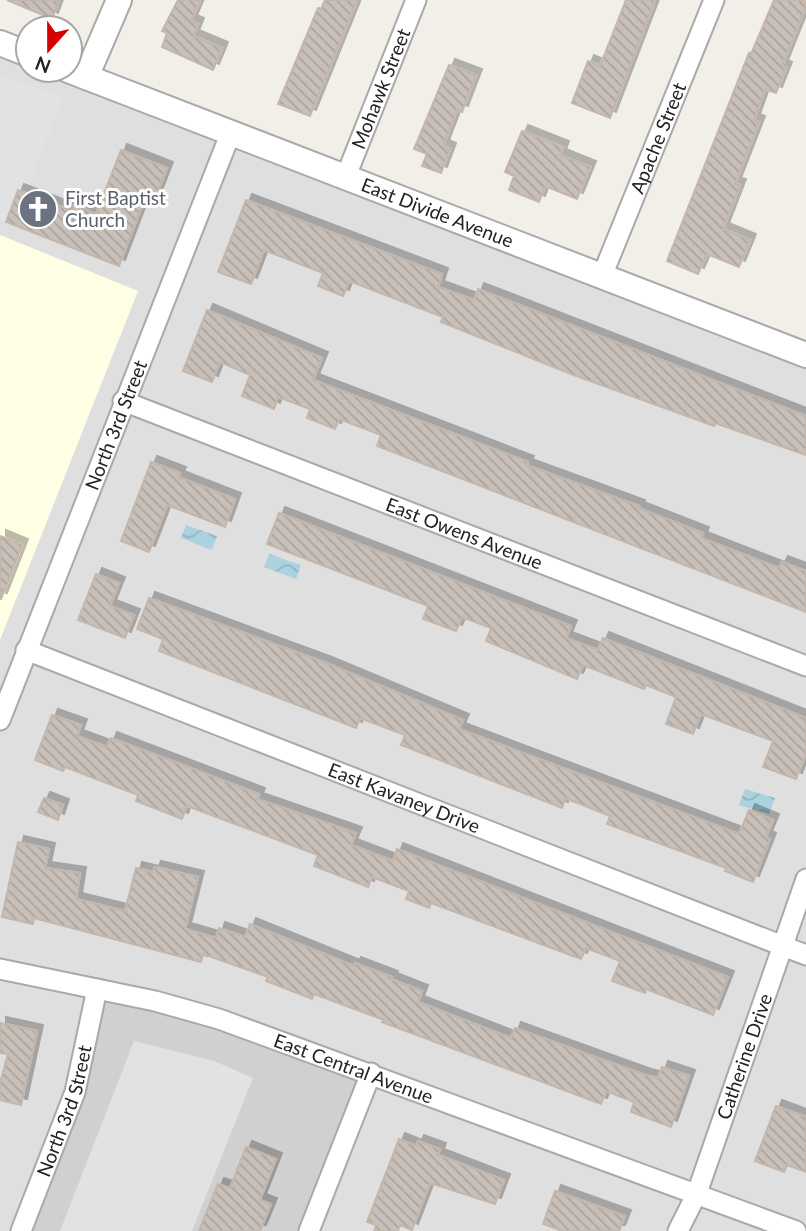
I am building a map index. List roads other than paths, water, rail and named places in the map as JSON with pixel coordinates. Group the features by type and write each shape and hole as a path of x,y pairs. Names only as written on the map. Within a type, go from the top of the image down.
{"street":[{"path":"84,62 119,0"},
{"name":"Mohawk Street","path":"346,176 416,0"},
{"name":"Apache Street","path":"602,276 714,0"},
{"name":"East Divide Avenue","path":"84,77 806,355"},
{"name":"North 3rd Street","path":"0,720 123,401 231,132"},
{"name":"East Owens Avenue","path":"123,401 806,666"},
{"name":"East Kavaney Drive","path":"26,650 806,956"},
{"name":"Catherine Drive","path":"678,1231 698,1193 806,879"},
{"name":"East Central Avenue","path":"0,969 196,1011 796,1231"},
{"name":"North 3rd Street","path":"21,1231 75,1092 97,989"},
{"path":"309,1231 371,1073"}],"water":[{"path":"186,525 217,536 212,550 181,538"},
{"path":"269,554 301,565 296,579 264,567"},
{"path":"745,789 775,798 769,814 739,805"}],"place":[{"name":"First Baptist Church","path":"38,209"}]}
